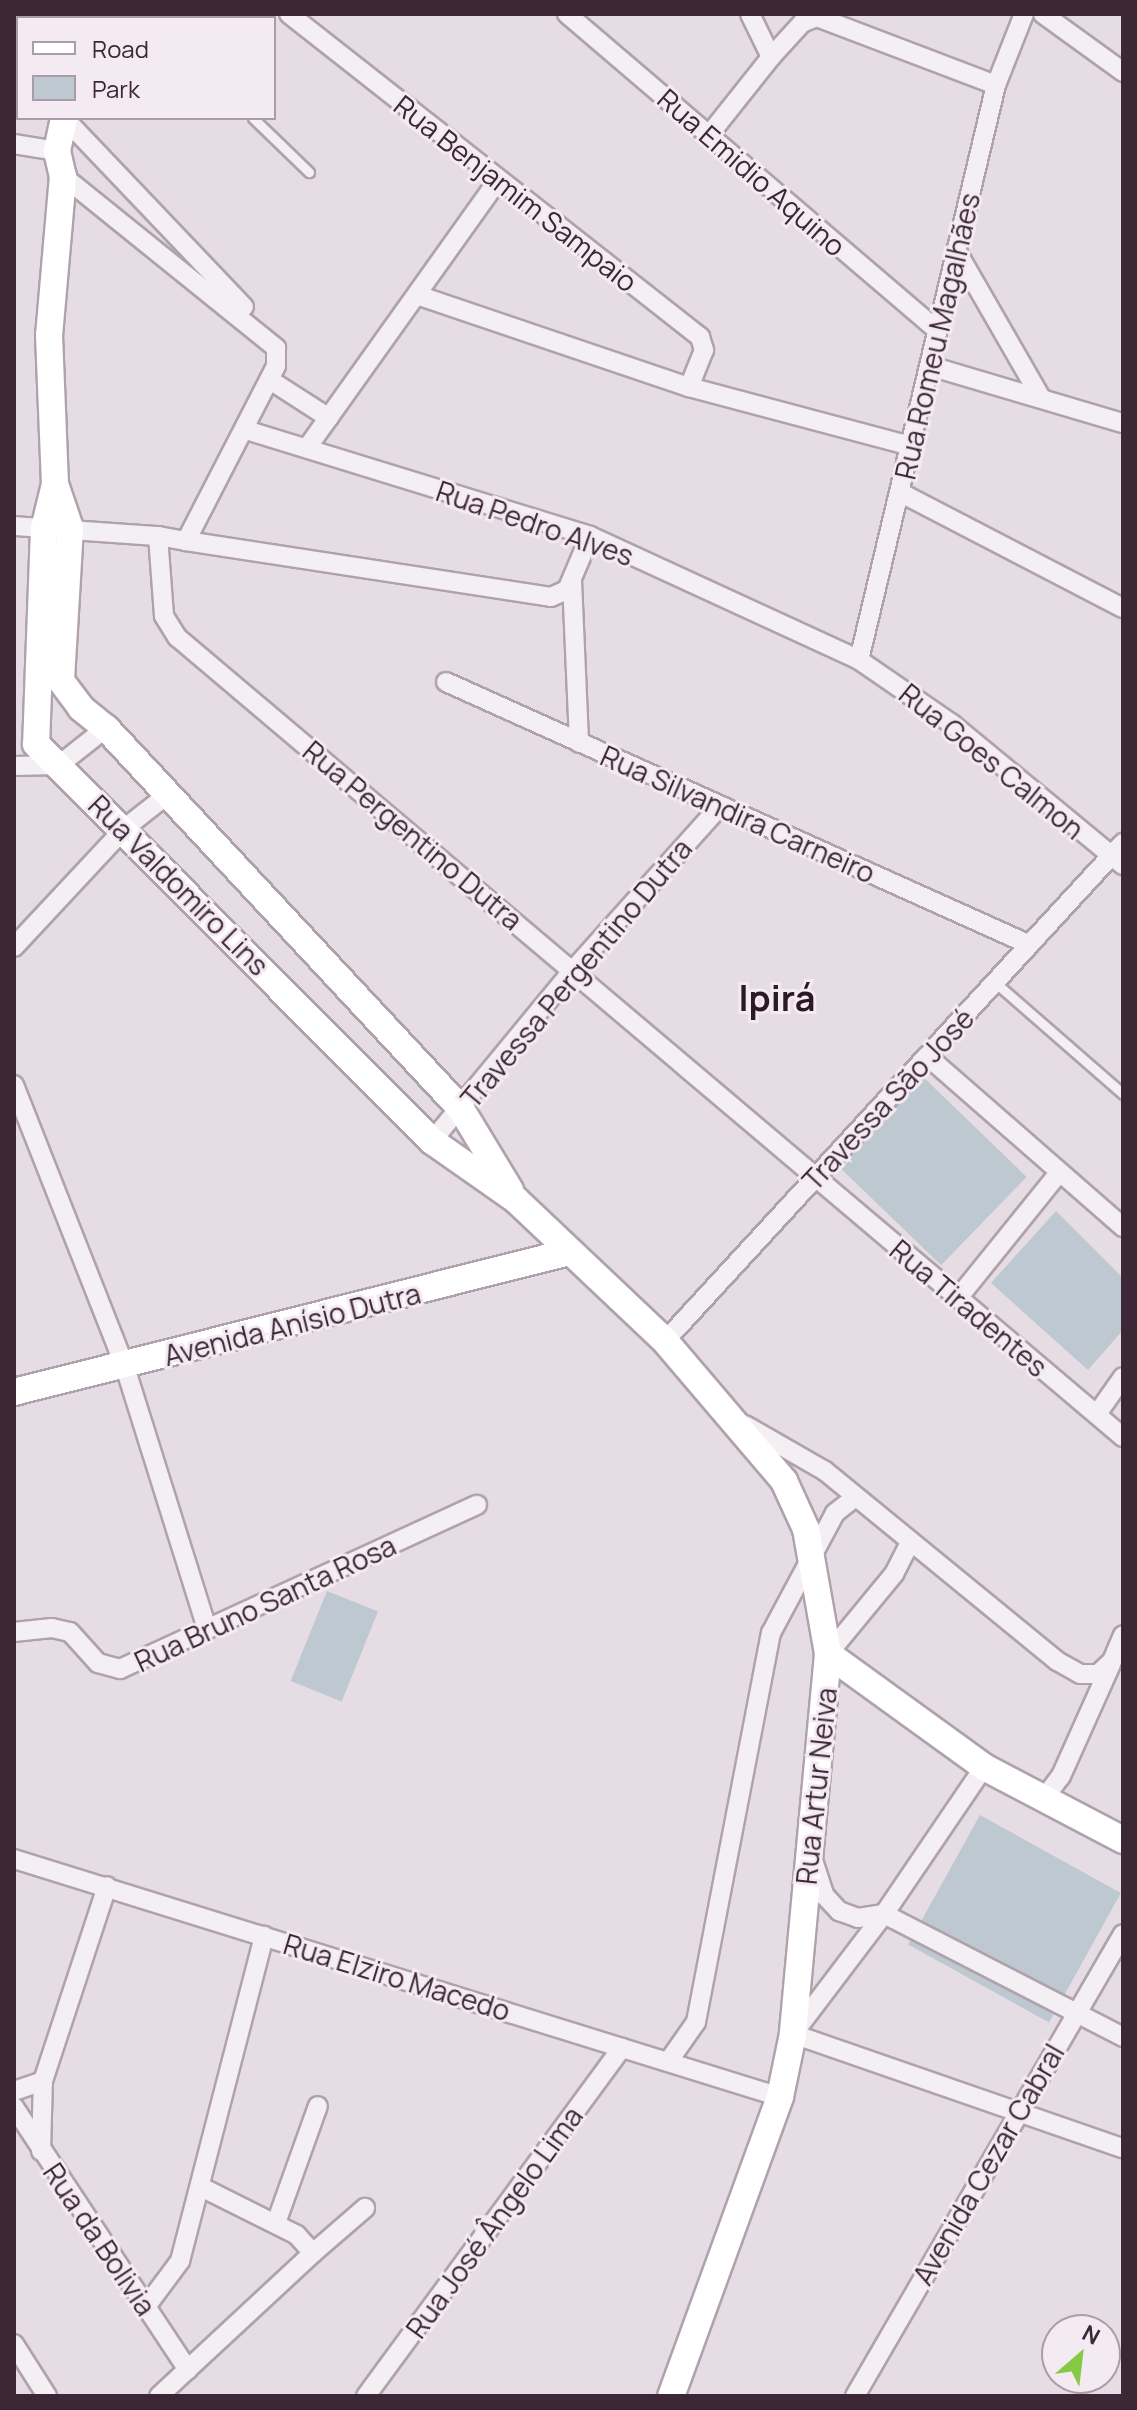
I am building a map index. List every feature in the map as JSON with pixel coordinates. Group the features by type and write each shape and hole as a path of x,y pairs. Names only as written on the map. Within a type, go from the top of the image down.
{"street":[{"name":"Rua Benjamim Sampaio","path":"289,14 703,341 689,387"},
{"name":"Rua Emidio Aquino","path":"567,14 937,330"},
{"path":"750,14 771,57"},
{"name":"Rua Romeu Magalhães","path":"859,660 996,85 1024,14"},
{"path":"1043,14 1123,72"},
{"path":"709,135 802,23 827,18 996,85"},
{"name":"Rua Valdomiro Lins","path":"65,120 49,335 61,681 81,708 106,728 461,1109 516,1200"},
{"path":"66,120 271,340 278,356 246,430 186,541"},
{"path":"14,144 60,163 271,340"},
{"path":"307,448 498,180"},
{"path":"956,250 1041,398"},
{"path":"417,295 689,387 910,446"},
{"path":"930,366 1123,423"},
{"path":"270,380 329,418"},
{"name":"Rua Pedro Alves","path":"246,430 590,536 859,660"},
{"path":"901,493 1123,608"},
{"path":"14,526 158,536 551,597 567,590 590,536"},
{"name":"Rua Valdomiro Lins","path":"57,528 34,720 36,744 125,828 432,1141 516,1200 665,1341 784,1481"},
{"name":"Rua Pergentino Dutra","path":"158,536 164,616 177,637 574,969 814,1179"},
{"path":"572,581 579,743"},
{"name":"Rua Goes Calmon","path":"859,660 952,724 1118,854"},
{"name":"Rua Silvandira Carneiro","path":"446,682 1030,945"},
{"path":"14,766 59,765 106,728"},
{"path":"14,947 125,828 167,795"},
{"name":"Travessa Pergentino Dutra","path":"432,1141 574,969 720,806"},
{"name":"Travessa São José","path":"665,1341 1030,945 1118,854"},
{"path":"927,1056 1123,1227"},
{"path":"14,1085 125,1367 207,1629"},
{"path":"958,1298 1059,1173"},
{"name":"Rua Tiradentes","path":"814,1179 1123,1437"},
{"name":"Avenida Anísio Dutra","path":"14,1392 125,1367 569,1252"},
{"path":"1097,1414 1123,1377"},
{"path":"723,1410 825,1471 909,1544 1057,1661 1080,1674 1098,1674 1112,1661"},
{"name":"Rua Artur Neiva","path":"671,2396 780,2097 793,2034 828,1654 798,1502 784,1481"},
{"path":"668,2062 696,2022 771,1633 835,1513 854,1498"},
{"name":"Rua Bruno Santa Rosa","path":"14,1632 52,1628 70,1632 98,1663 120,1669 477,1505"},
{"path":"909,1544 894,1574 828,1654 984,1767 1042,1801 1123,1840"},
{"path":"1042,1801 1061,1776 1123,1635"},
{"path":"984,1767 884,1914 793,2034 1017,2115 1123,2148"},
{"path":"811,1848 816,1879 839,1911 858,1918 884,1914 1076,2010 1123,2037"},
{"name":"Rua Elziro Macedo","path":"17,1862 107,1886 780,2097"},
{"path":"41,2151 43,2081 107,1886"},
{"name":"Avenida Cezar Cabral","path":"855,2396 1076,2010 1123,1934"},
{"path":"145,2308 180,2261 264,1936"},
{"name":"Rua José Ângelo Lima","path":"366,2396 622,2048"},
{"path":"14,2091 43,2081"},
{"path":"276,2223 318,2106"},
{"name":"Rua da Bolivia","path":"14,2107 188,2370"},
{"path":"201,2187 297,2235 313,2253"},
{"path":"159,2396 365,2208"},
{"path":"14,2344 47,2396"}],"lane":[{"path":"255,120 309,172"},
{"path":"997,984 1123,1094"}],"green space":[{"path":"918,1072 1027,1177 941,1265 833,1160"},
{"path":"1056,1211 1123,1278 1123,1330 1088,1370 991,1283"},
{"path":"327,1591 378,1612 342,1702 291,1681"},
{"path":"980,1815 1121,1893 1049,2022 908,1944"}],"district":[{"name":"Ipirá","path":"777,998"}]}
